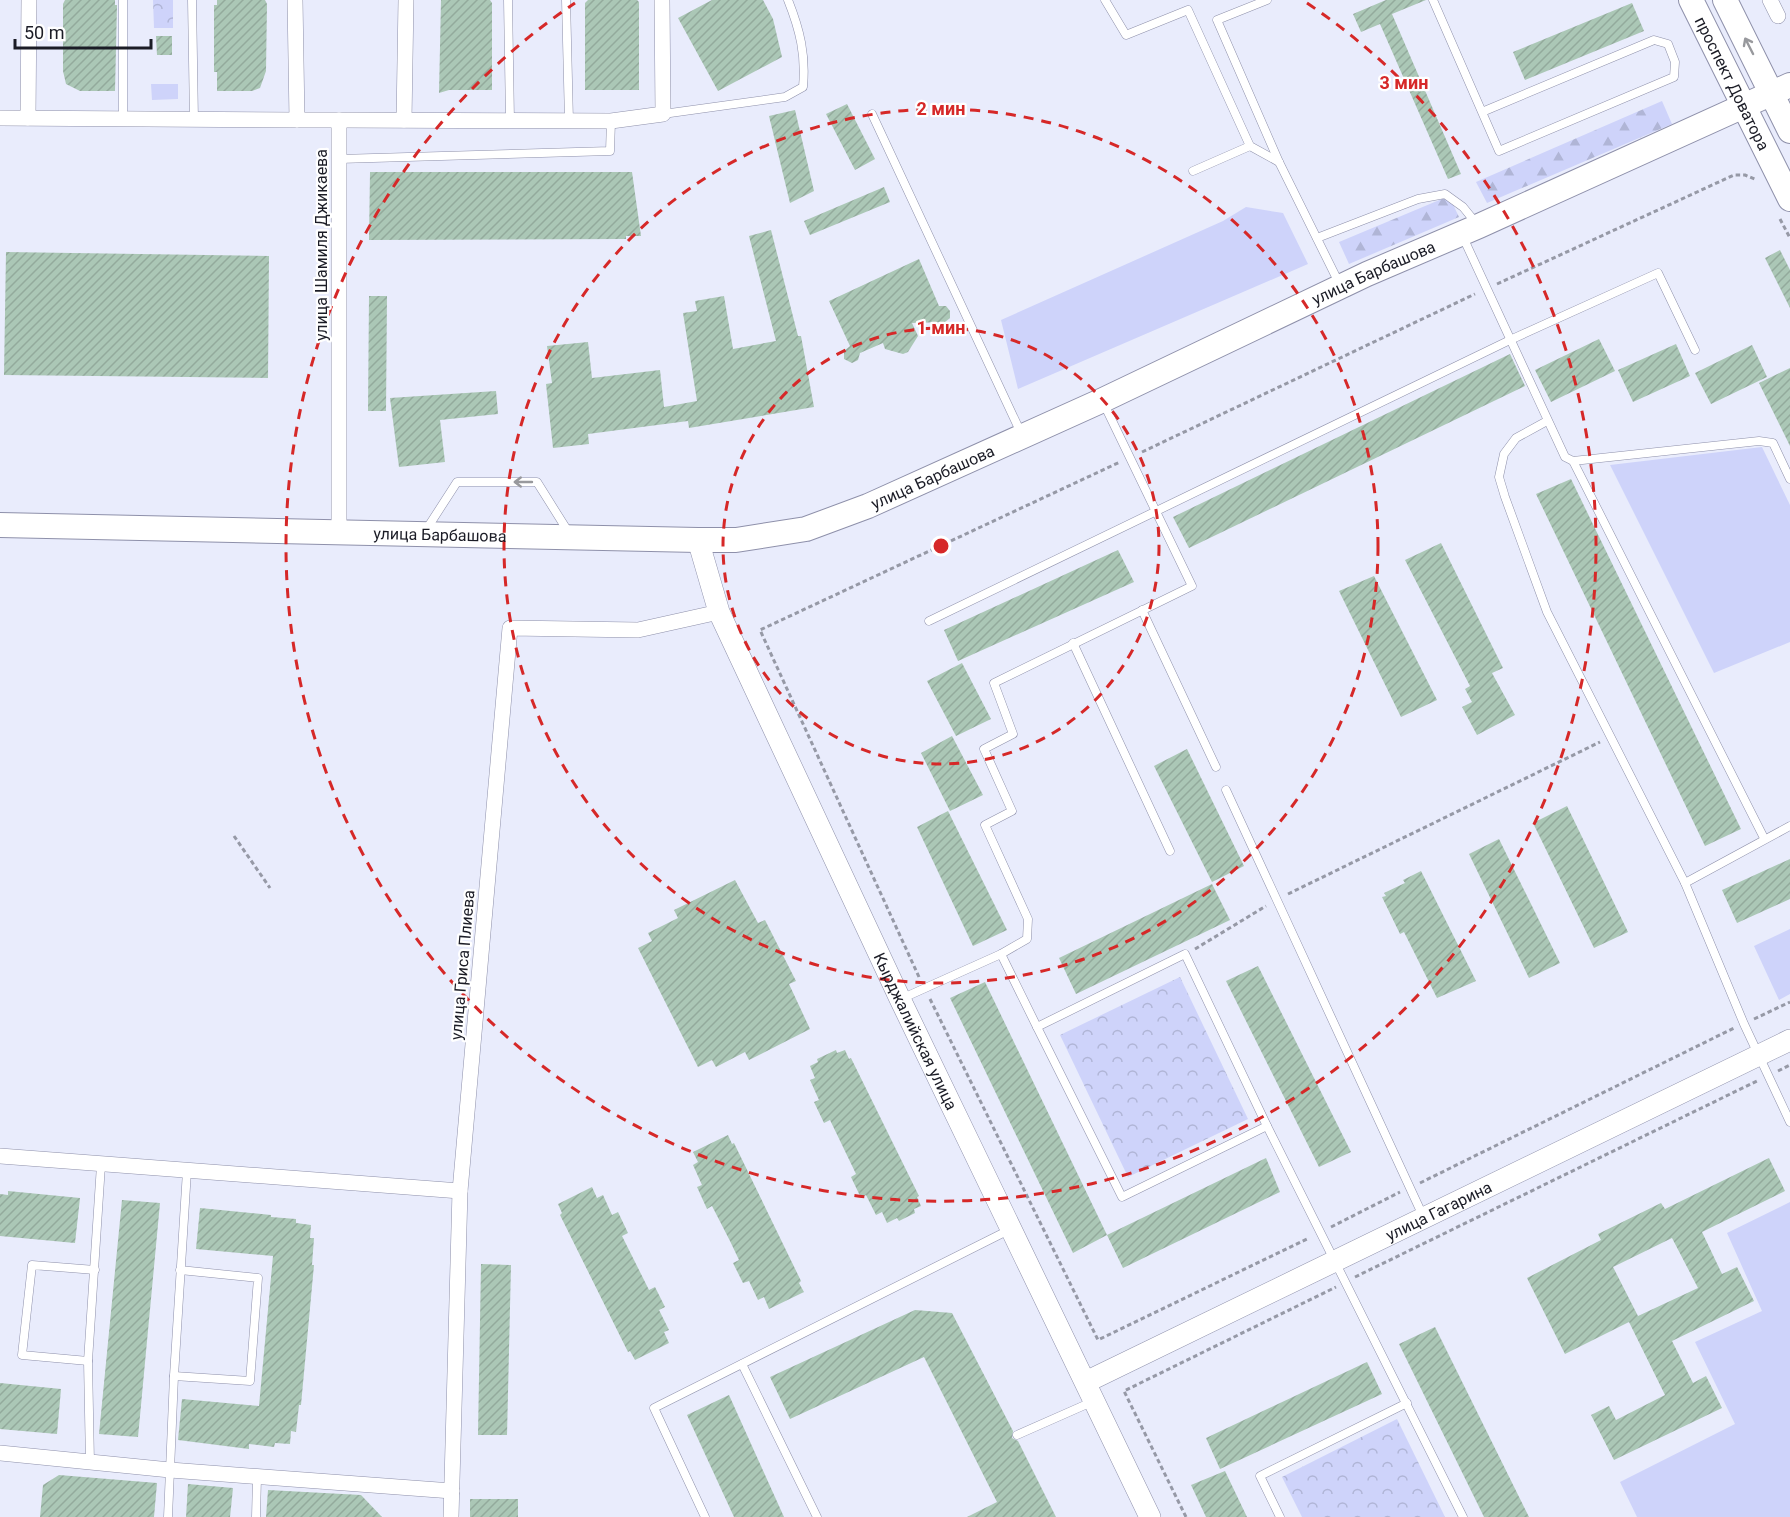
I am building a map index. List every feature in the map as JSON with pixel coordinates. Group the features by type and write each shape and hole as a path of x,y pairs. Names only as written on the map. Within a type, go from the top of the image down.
{"main road":[{"name":"проспект Доватора","path":"1691,0 1790,199"},
{"name":"проспект Доватора","path":"1725,0 1781,89 1790,131"},
{"name":"улица Барбашова","path":"0,525 698,540 736,540 806,529 868,506 1023,437 1341,287 1781,89"}],"street":[{"path":"28,118 29,0"},
{"path":"295,0 297,120"},
{"path":"404,120 406,0"},
{"path":"0,118 611,121 663,114 662,0"},
{"path":"1770,0 1778,16"},
{"name":"улица Шамиля Джикаева","path":"339,120 339,533"},
{"name":"Кырджалийская улица","path":"698,540 719,612 900,999 1150,1517"},
{"name":"улица Гриса Плиева","path":"451,1517 460,1191 510,628 638,630 719,612"},
{"name":"улица Гагарина","path":"1091,1391 1335,1261 1790,1040"},
{"path":"0,1156 460,1191"},
{"path":"0,1453 170,1470 452,1491"}],"lane":[{"path":"123,0 123,118"},
{"path":"192,0 194,120"},
{"path":"508,0 510,120"},
{"path":"566,0 569,121"},
{"path":"663,114 784,97 803,87 805,62 799,28 788,0"},
{"path":"1104,0 1126,35 1188,10 1250,146 1279,162"},
{"path":"1267,0 1217,20 1279,162 1341,287"},
{"path":"1433,0 1499,151 1674,77 1675,62 1668,44 1654,40 1482,112"},
{"path":"872,114 1023,437"},
{"path":"339,159 610,151 611,121"},
{"path":"1193,171 1250,146"},
{"path":"1317,238 1418,198 1445,194 1463,207 1510,340 1565,457 1573,461 1759,441 1773,443 1790,479"},
{"path":"929,621 1510,340 1658,273 1695,350"},
{"path":"900,999 1001,954 1028,939 1028,919 985,825 1012,811 984,749 1013,734 994,683 1192,586 1103,400"},
{"path":"1547,421 1516,438 1504,453 1499,477 1547,612 1685,883 1744,1024 1790,1122"},
{"path":"1573,461 1764,838"},
{"path":"424,533 457,482 537,482 572,537"},
{"path":"1142,610 1216,767"},
{"path":"1073,643 1170,851"},
{"path":"1226,789 1424,1218"},
{"path":"1685,883 1764,838 1790,826"},
{"path":"1001,954 1122,1197 1267,1126"},
{"path":"1037,1027 1185,954 1267,1126 1463,1517"},
{"path":"90,1463 88,1361 102,1165"},
{"path":"168,1517 187,1171"},
{"path":"705,1517 654,1408 1012,1229"},
{"path":"88,1361 22,1355 32,1265 95,1270"},
{"path":"174,1376 250,1381 258,1278 180,1270"},
{"path":"742,1364 817,1517"},
{"path":"1017,1435 1091,1391"},
{"path":"1280,1517 1260,1476 1407,1403"},
{"path":"256,1517 257,1477"}],"path":[{"path":"1185,954 1278,900 1611,736"},
{"path":"234,836 270,888"},
{"path":"1186,1517 1124,1391 1790,1065"}],"green space":[{"path":"153,0 173,0 173,28 154,28"},
{"path":"151,84 178,84 178,99 152,100"},
{"path":"1662,101 1672,124 1487,203 1476,182"},
{"path":"1449,196 1459,217 1349,264 1339,242"},
{"path":"1246,207 1283,213 1308,264 1018,389 1001,320 1223,221"},
{"path":"1762,447 1790,505 1790,642 1714,673 1610,465"},
{"path":"1790,929 1790,994 1779,1000 1754,946"},
{"path":"1180,977 1248,1119 1128,1177 1060,1035"},
{"path":"1790,1202 1790,1517 1637,1517 1620,1482 1735,1424 1695,1342 1762,1311 1727,1233"},
{"path":"1397,1419 1445,1517 1302,1517 1282,1477"}],"building":[{"path":"65,0 115,0 115,5 117,5 115,91 80,91 66,84 63,71 63,4"},
{"path":"217,0 265,0 267,4 266,71 260,88 252,91 217,91 217,72 214,72 214,5 217,5"},
{"path":"441,0 490,0 492,3 492,90 449,90 439,93"},
{"path":"588,0 637,0 639,2 639,90 585,90 585,3"},
{"path":"712,0 763,0 773,19 782,57 718,91 678,18"},
{"path":"1386,0 1426,0 1392,14 1461,174 1448,179 1380,24 1361,32 1353,14"},
{"path":"1632,3 1644,31 1525,80 1513,52"},
{"path":"156,36 172,36 172,55 157,55"},
{"path":"847,104 875,159 855,170 826,114"},
{"path":"795,110 814,191 790,203 769,116"},
{"path":"370,172 632,172 641,236 626,236 626,239 369,240"},
{"path":"884,187 890,202 810,235 804,221"},
{"path":"771,230 798,336 801,336 814,407 689,428 688,421 588,434 589,444 553,448 546,384 552,383 547,346 588,342 592,378 660,370 664,407 697,401 683,313 697,311 695,301 724,296 733,349 776,341 749,236"},
{"path":"1780,250 1790,270 1790,308 1765,258"},
{"path":"6,252 269,256 268,378 4,375"},
{"path":"919,259 939,306 946,306 950,311 950,318 945,322 912,323 918,336 908,352 903,354 885,349 883,343 860,353 858,360 852,363 844,359 844,351 850,346 829,301"},
{"path":"369,296 387,296 386,411 368,411"},
{"path":"1599,339 1615,371 1551,402 1535,370"},
{"path":"1676,344 1690,376 1633,402 1618,370"},
{"path":"1752,345 1767,377 1711,404 1695,373"},
{"path":"1510,354 1525,386 1189,548 1173,517"},
{"path":"1790,368 1790,446 1759,383"},
{"path":"496,391 498,414 440,420 445,462 399,467 390,398"},
{"path":"1571,479 1741,829 1705,846 1536,494"},
{"path":"1441,543 1503,668 1492,673 1515,715 1477,735 1462,707 1472,702 1465,689 1470,686 1405,560"},
{"path":"1118,550 1134,582 958,661 944,630"},
{"path":"1374,576 1437,700 1401,717 1339,591"},
{"path":"962,663 991,719 956,736 927,681"},
{"path":"952,736 983,795 950,811 921,753"},
{"path":"1187,749 1244,866 1212,882 1154,766"},
{"path":"1567,806 1628,932 1594,948 1533,823"},
{"path":"948,811 1007,930 973,946 917,827"},
{"path":"1499,839 1560,963 1529,978 1469,854"},
{"path":"1790,859 1790,899 1737,923 1722,890"},
{"path":"1421,871 1476,981 1437,998 1404,932 1400,934 1382,897 1386,896 1384,893 1405,883 1403,880"},
{"path":"735,880 758,923 765,920 796,981 789,984 810,1029 749,1060 745,1052 716,1067 712,1060 698,1067 638,948 652,941 648,933 678,918 674,910"},
{"path":"1212,884 1230,920 1076,994 1059,958"},
{"path":"1258,966 1351,1152 1319,1167 1226,981"},
{"path":"985,982 1107,1235 1073,1253 950,998"},
{"path":"836,1050 837,1053 845,1050 849,1059 851,1058 919,1196 917,1197 921,1206 914,1209 915,1213 899,1221 897,1218 887,1223 882,1212 876,1215 866,1195 861,1198 851,1177 856,1174 830,1120 824,1123 814,1102 819,1100 810,1080 815,1078 810,1066 818,1062 817,1059"},
{"path":"728,1135 801,1281 799,1283 804,1292 769,1309 764,1297 758,1300 749,1281 743,1283 733,1263 739,1260 730,1241 712,1206 707,1209 697,1187 702,1185 693,1165 698,1162 693,1152"},
{"path":"1266,1158 1280,1192 1123,1268 1107,1235"},
{"path":"1769,1158 1785,1191 1702,1232 1722,1274 1737,1267 1754,1301 1672,1341 1693,1383 1706,1376 1722,1408 1614,1460 1591,1415 1609,1406 1616,1420 1665,1395 1629,1322 1565,1354 1527,1278 1601,1240 1598,1234 1661,1203 1665,1209","holes":["1672,1238 1698,1288 1638,1316 1613,1267"]},
{"path":"592,1187 597,1198 603,1195 612,1215 618,1212 628,1233 622,1236 649,1290 655,1287 665,1307 659,1310 669,1330 664,1332 669,1343 635,1360 630,1351 628,1352 560,1215 562,1213 558,1204"},
{"path":"8,1191 80,1198 75,1243 0,1236 0,1194 8,1195"},
{"path":"122,1200 160,1203 138,1437 99,1434"},
{"path":"200,1208 271,1215 271,1217 296,1219 296,1223 311,1225 310,1238 314,1238 312,1265 314,1265 301,1405 299,1405 296,1432 291,1431 290,1444 275,1443 274,1447 249,1444 249,1449 178,1440 182,1399 259,1406 273,1256 196,1249"},
{"path":"481,1264 511,1265 507,1435 478,1435"},
{"path":"915,1310 952,1313 1013,1431 1012,1438 1018,1441 1056,1517 967,1517 997,1502 924,1357 790,1419 770,1377"},
{"path":"1435,1327 1529,1517 1484,1517 1399,1344"},
{"path":"1367,1362 1382,1394 1220,1469 1206,1438"},
{"path":"0,1383 61,1389 57,1434 0,1429"},
{"path":"729,1395 784,1517 734,1517 687,1415"},
{"path":"1225,1471 1247,1517 1206,1517 1191,1485"},
{"path":"59,1475 157,1483 154,1517 40,1517 43,1485"},
{"path":"188,1484 233,1488 230,1517 186,1517"},
{"path":"268,1490 361,1495 382,1517 266,1517"},
{"path":"470,1499 518,1499 518,1517 470,1517"}]}
